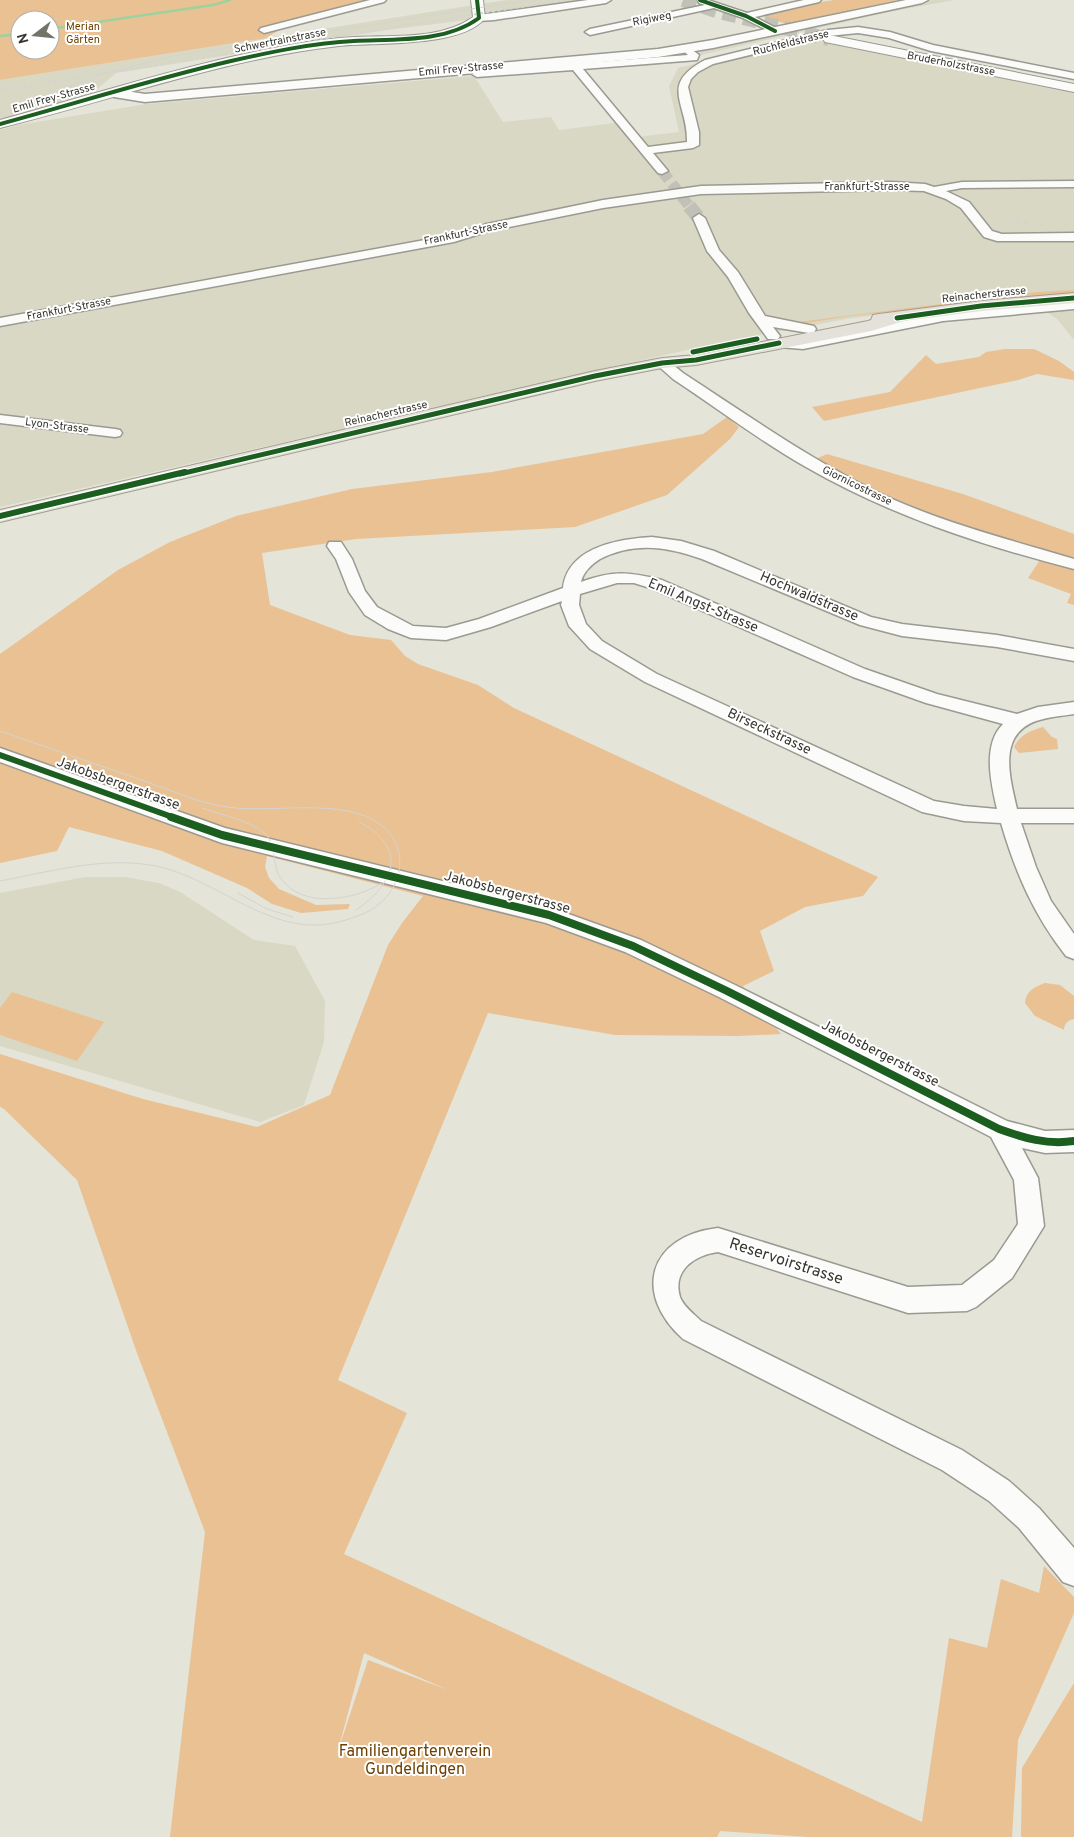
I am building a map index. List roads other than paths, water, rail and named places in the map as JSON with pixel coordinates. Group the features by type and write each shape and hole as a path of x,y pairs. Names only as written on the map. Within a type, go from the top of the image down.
{"main road":[{"path":"470,0 478,9"},
{"name":"Schwertrainstrasse","path":"114,93 206,68 303,46 444,34 463,30 474,24 478,9"},
{"name":"Bruderholzstrasse","path":"1074,83 833,38 1074,88"},
{"name":"Emil Frey-Strasse","path":"0,124 114,93"},
{"name":"Reinacherstrasse","path":"0,516 576,381 662,363 696,360 809,329 864,320 897,318 981,306 1074,298"},
{"name":"Reinacherstrasse","path":"776,339 871,326 897,318"}],"street":[{"path":"264,30 381,0"},
{"path":"478,9 494,17 606,0"},
{"path":"700,0 746,16 776,31"},
{"path":"746,16 816,0"},
{"name":"Emil Frey-Strasse","path":"114,93 145,98 636,55 687,49 922,0"},
{"name":"Rigiweg","path":"590,32 699,10 714,5"},
{"name":"Ruchfeldstrasse","path":"645,151 693,145 694,131 683,87 684,78 693,70 709,62 828,33 858,30 876,31 931,48 1074,76"},
{"name":"Emil Frey-Strasse","path":"477,74 693,58 694,55 687,49"},
{"path":"575,66 662,171"},
{"name":"Frankfurt-Strasse","path":"0,322 454,238 519,222 644,197 701,190 738,188 891,186 937,190 951,186 1074,184"},
{"name":"Frankfurt-Strasse","path":"937,190 965,205 991,236 1001,238 1074,237"},
{"path":"698,218 713,251 733,275 760,319 776,339"},
{"name":"Reinacherstrasse","path":"776,339 803,345 943,317 1074,305"},
{"path":"760,319 786,326 809,329"},
{"name":"Giornicostrasse","path":"662,363 678,376 810,462 863,492 945,526 1074,564"},
{"name":"Lyon-Strasse","path":"0,419 115,433"},
{"name":"Hochwaldstrasse","path":"571,591 573,578 586,560 605,550 630,543 652,542 681,546 708,555 866,621 902,630 996,641 1074,654"},
{"name":"Emil Angst-Strasse","path":"336,546 344,559 357,592 371,611 394,625 411,632 446,634 470,628 594,583 617,578 634,578 656,584 859,673 932,698 1018,721"},
{"name":"Birseckstrasse","path":"571,591 570,605 578,626 596,645 651,678 929,807 959,813 1074,816"},
{"path":"1074,708 1054,711 1018,721 1007,732 1002,742 1000,761 1003,794 1024,862 1042,903 1074,950"},
{"name":"Jakobsbergerstrasse","path":"0,755 222,834 549,915 633,946 727,991 1000,1129 1032,1141 1072,1146"},
{"name":"Reservoirstrasse","path":"1000,1129 1026,1178 1031,1226 1003,1269 967,1298 908,1300 718,1240 704,1241 689,1247 677,1257 666,1276 667,1296 676,1316 692,1330 952,1460 999,1491 1029,1518 1074,1571"}],"waterway":[{"path":"60,28 213,5 230,0"},
{"path":"0,36 10,35"}],"tunnel":[{"path":"683,0 719,12 829,39"},
{"path":"662,171 690,207"},
{"path":"689,206 699,218"}],"tram line":[{"path":"0,113 100,75 168,57 528,0"},
{"path":"0,731 207,803 246,809 328,808 365,816 381,825 390,834 396,844 400,865 393,887 378,905 355,917 319,925 294,923 270,916 199,882 175,872 150,865 131,863 94,864 0,881"},
{"path":"202,808 241,821 263,832 271,842 277,872 280,877 289,887 301,894 314,898 329,899 358,894 382,883"},
{"path":"356,910 380,888 387,877 391,865 390,854 385,842 375,832 359,822"},
{"path":"238,893 267,909 293,917"}],"railway":[{"path":"0,90 565,0"},
{"path":"1016,221 1033,224"}],"park label":[{"name":"Merian Gärten","path":"83,33"},
{"name":"Familiengartenverein Gundeldingen","path":"415,1761"}]}
